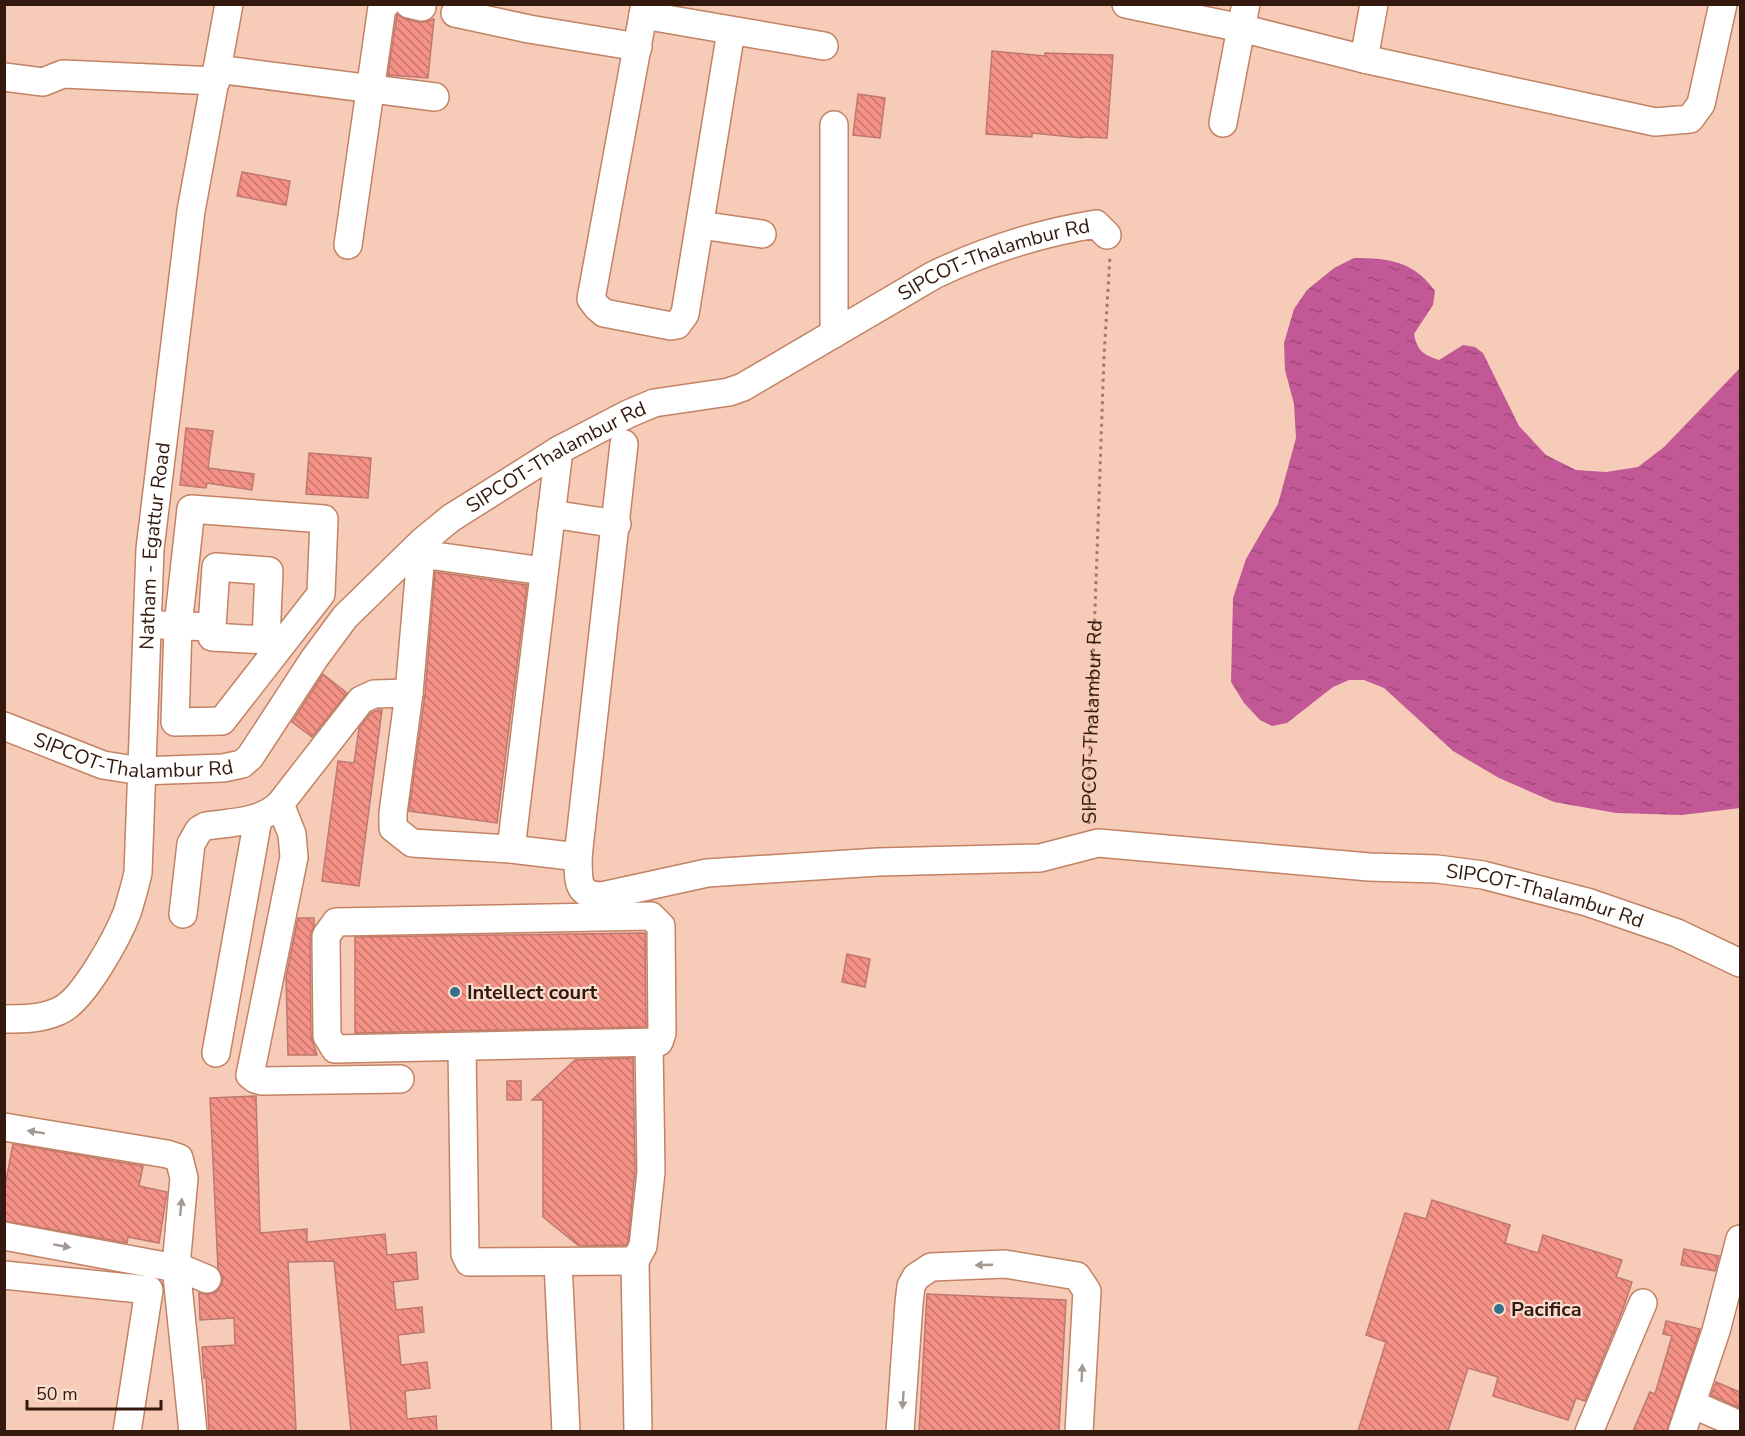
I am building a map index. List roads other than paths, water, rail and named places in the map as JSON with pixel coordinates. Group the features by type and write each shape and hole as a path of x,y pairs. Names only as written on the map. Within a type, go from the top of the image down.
{"street":[{"name":"Natham - Egattur Road","path":"4,1019 37,1019 62,1010 81,993 108,950 126,914 138,873 150,549 191,211 229,4"},
{"path":"348,245 382,7 386,4"},
{"path":"1126,4 1243,16 1364,59 1655,122 1690,119 1701,104 1729,33 1723,4"},
{"path":"1364,59 1374,4"},
{"path":"731,31 685,314 677,325 604,313 591,299 644,10 731,31 824,46"},
{"path":"455,13 529,29 638,47"},
{"path":"1222,123 1243,16"},
{"path":"4,77 43,82 63,75 216,75 371,88 435,97"},
{"path":"834,126 834,334"},
{"name":"SIPCOT-Thalambur Rd","path":"4,726 103,765 141,771 223,768 242,764 250,757 314,659 345,617 423,541 452,518 559,450 654,403 729,392 743,387 934,275 975,256 1073,228 1096,224 1107,236"},
{"path":"700,225 762,234"},
{"path":"544,571 422,554 393,813 393,828 412,843 511,849 578,857 617,524 624,444"},
{"path":"511,849 559,450"},
{"path":"191,509 324,519 321,594 222,722 175,723 178,626 191,509"},
{"path":"551,514 617,524"},
{"path":"147,624 212,627"},
{"path":"183,914 191,844 199,830 206,826 258,819 270,813 280,804 361,700 374,694 408,693"},
{"path":"280,804 292,834 294,857 250,1075 262,1081 400,1079"},
{"path":"216,1053 258,819"},
{"name":"SIPCOT-Thalambur Rd","path":"578,857 579,883 589,896 602,896 707,873 878,862 1040,858 1098,843 1369,867 1437,869 1483,875 1599,906 1677,933 1740,963"},
{"path":"651,916 661,926 662,1033 659,1042 649,1043 335,1049 327,1036 326,936 336,922 651,916"},
{"path":"638,1431 635,1261 643,1246 651,1172 649,1043"},
{"path":"462,1047 465,1254 470,1263 635,1261"},
{"path":"5,1131 167,1154 178,1158 184,1178 176,1266 193,1431"},
{"path":"4,1236 165,1266 176,1266 207,1279"},
{"path":"1682,1431 1722,1312 1740,1239"},
{"path":"558,1262 566,1431"},
{"path":"900,1431 909,1303 911,1286 916,1277 931,1267 1005,1264 1077,1276 1087,1291 1079,1431"},
{"path":"4,1275 149,1290 127,1431"},
{"path":"1589,1431 1643,1304"},
{"path":"1692,1404 1740,1425"}],"water":[{"path":"1354,258 1399,263 1409,267 1427,281 1435,291 1433,305 1414,334 1419,348 1425,354 1439,360 1463,345 1475,347 1483,353 1519,426 1546,455 1576,470 1606,472 1638,467 1664,447 1740,368 1740,808 1682,815 1616,813 1554,802 1499,778 1453,751 1384,688 1364,680 1349,680 1333,687 1287,723 1272,726 1260,720 1244,703 1231,682 1233,598 1246,559 1278,504 1296,438 1294,404 1285,370 1284,343 1294,309 1307,290 1334,268"}],"place":[{"name":"Intellect court","path":"455,992"},
{"name":"Pacifica","path":"1499,1309"}]}
